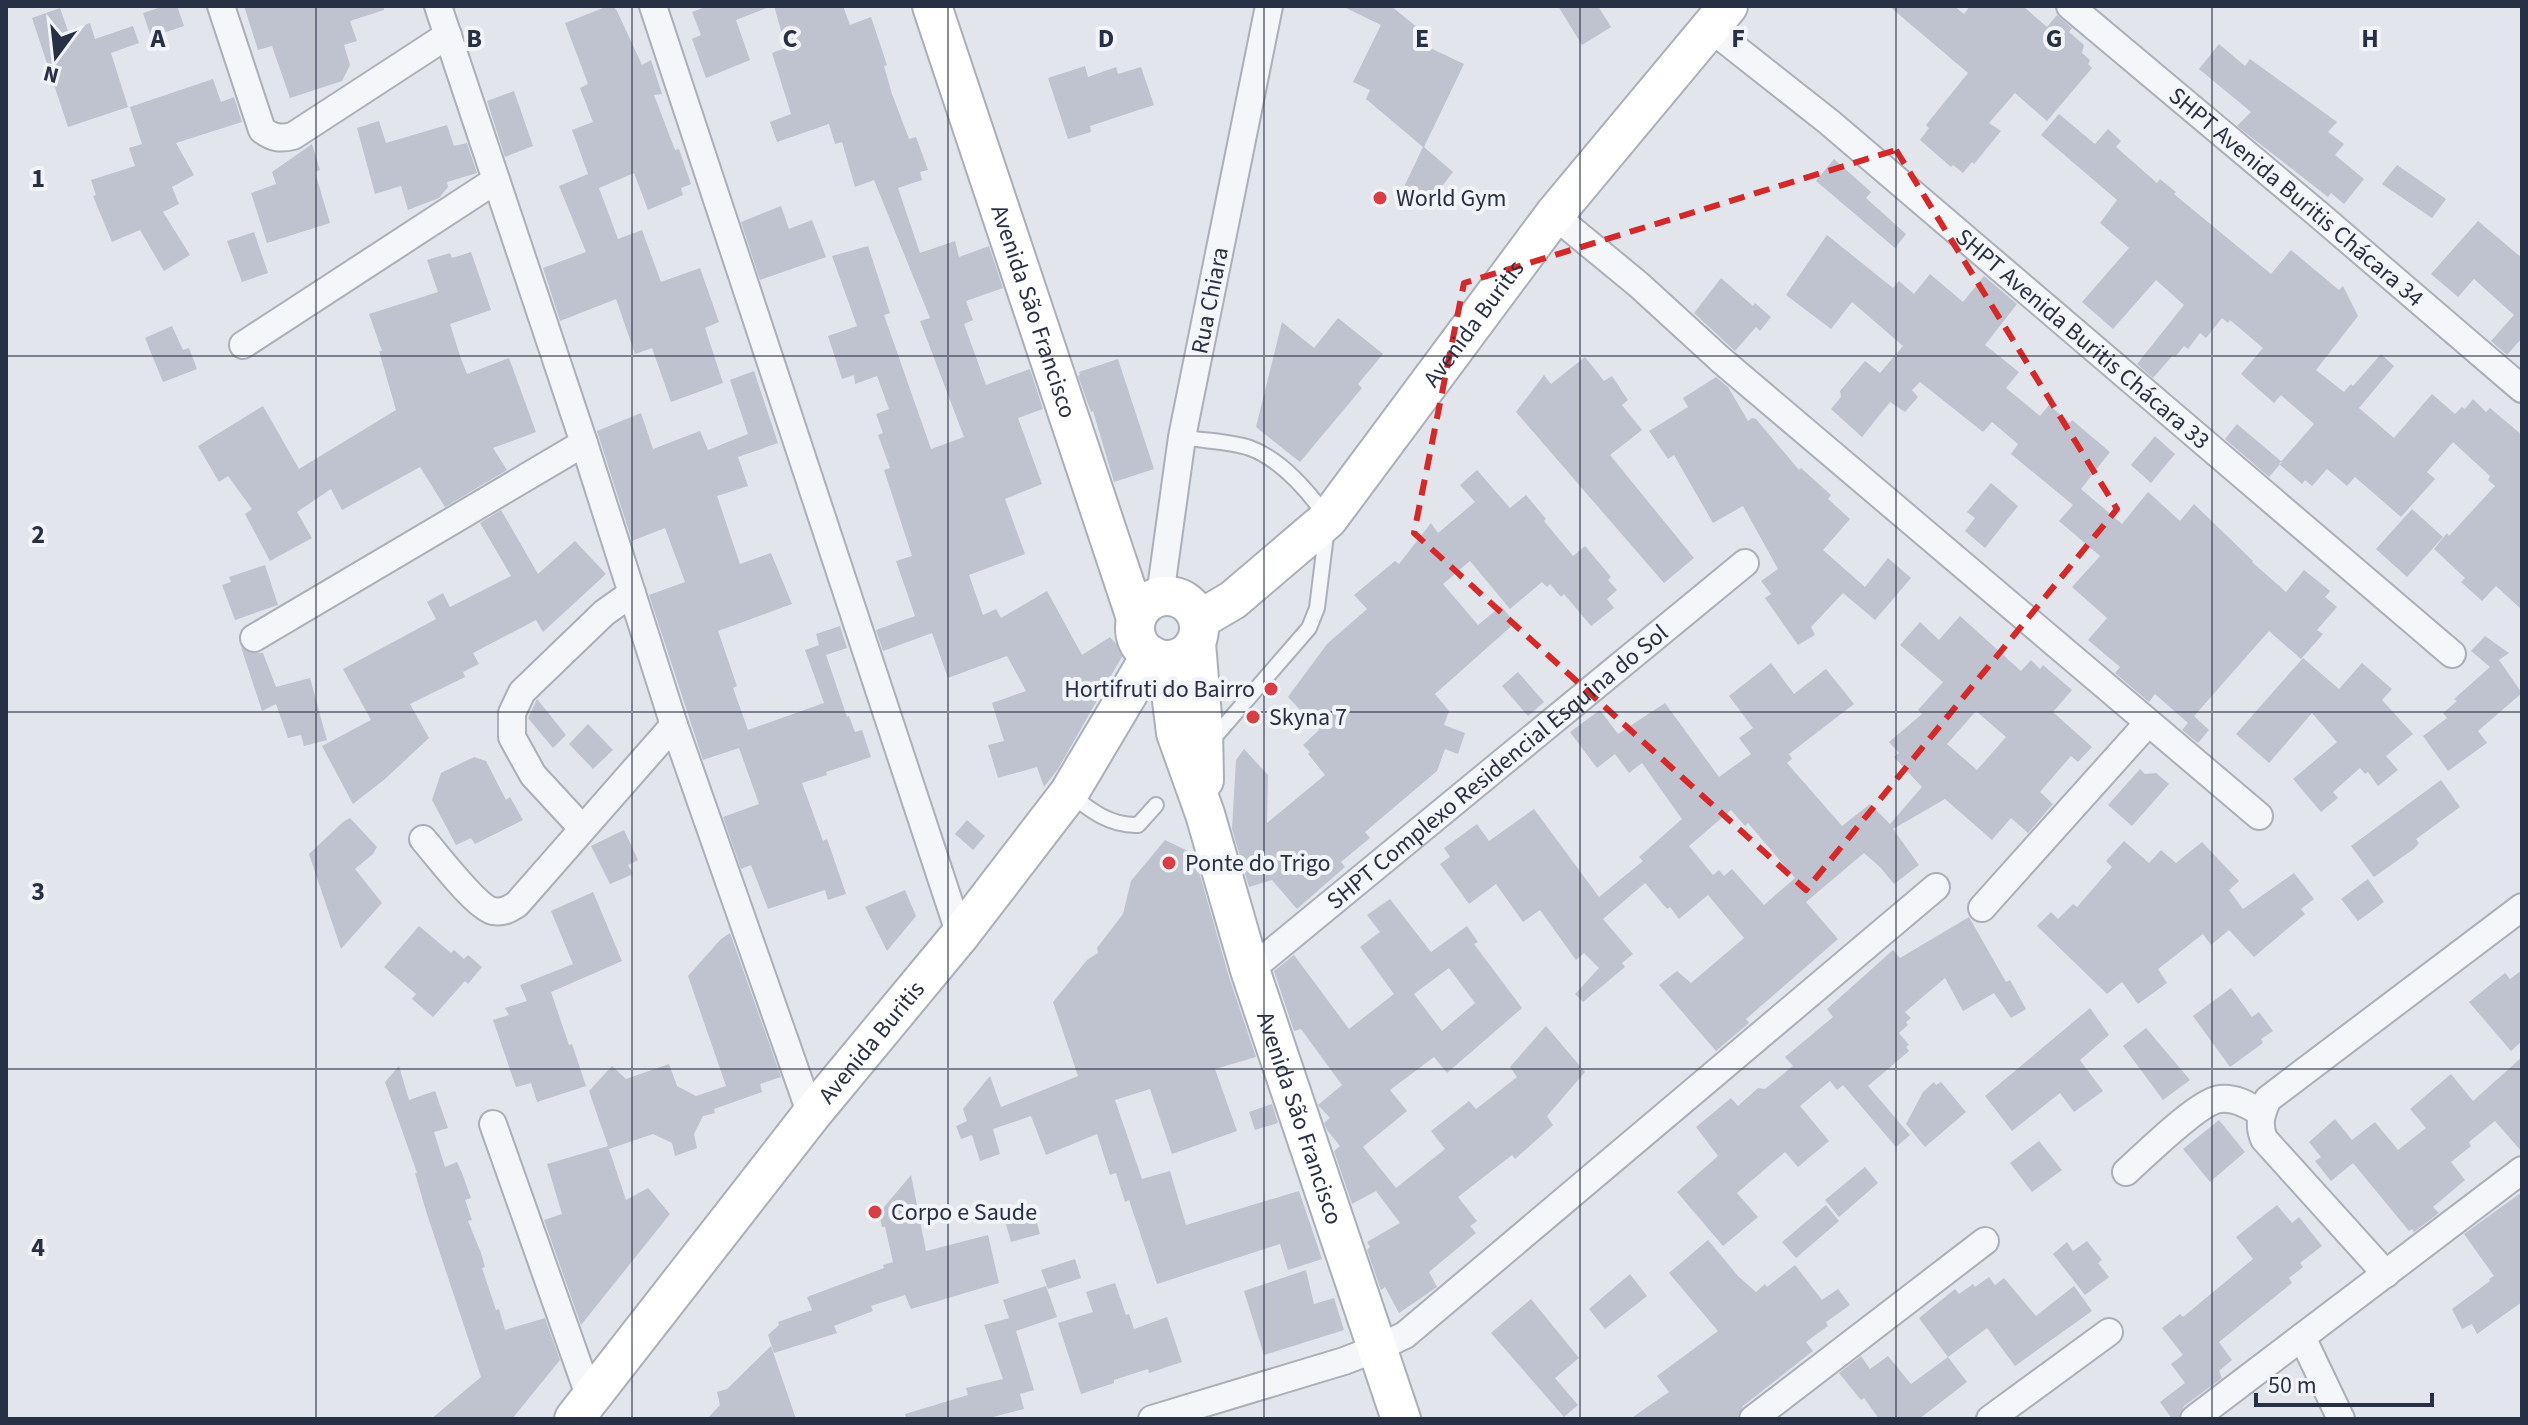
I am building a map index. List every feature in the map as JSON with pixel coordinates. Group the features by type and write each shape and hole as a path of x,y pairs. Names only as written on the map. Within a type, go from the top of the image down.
{"street":[{"path":"221,6 262,130 280,139 293,136 448,35"},
{"path":"438,6 584,443 674,725 811,1115"},
{"path":"653,6 960,935"},
{"name":"Avenida São Francisco","path":"932,6 1148,607"},
{"name":"Rua Chiara","path":"1148,607 1269,6"},
{"name":"SHPT Avenida Buritis Chácara 34","path":"2070,6 2522,389"},
{"name":"Avenida Buritis","path":"582,1408 811,1115 960,935 1178,645 1328,519 1554,215 1719,17"},
{"name":"SHPT Avenida Buritis Chácara 33","path":"1719,17 1829,122 2452,654"},
{"path":"243,345 496,180"},
{"path":"1554,215 2259,816"},
{"path":"254,638 584,443"},
{"name":"SHPT Complexo Residencial Esquina do Sol","path":"1250,970 1745,563"},
{"path":"582,828 533,775 512,737 512,713 522,692 604,613 632,593"},
{"path":"1172,596 1184,600 1193,609 1178,645 1142,648 1135,628 1148,607 1172,596"},
{"name":"Avenida São Francisco","path":"1178,645 1204,750 1205,814"},
{"name":"Avenida São Francisco","path":"1178,645 1176,733 1205,814 1250,970 1401,1419"},
{"path":"1982,908 2148,723"},
{"path":"423,839 479,903 490,911 505,911 517,904 674,725"},
{"path":"1152,1419 1378,1348 1405,1335 1936,887"},
{"path":"2386,1274 2264,1139 2262,1113 2268,1099 2522,907"},
{"path":"2126,1172 2199,1109 2218,1099 2238,1101 2262,1113"},
{"path":"493,1124 582,1408"},
{"path":"2194,1419 2522,1170"},
{"path":"1753,1419 1985,1241"},
{"path":"1990,1419 2109,1332"},
{"path":"2302,1337 2341,1419"}],"lane":[{"path":"1182,437 1250,448 1280,466 1308,490 1328,519 1317,608 1309,628 1204,750"},
{"path":"1069,793 1092,812 1124,825 1138,825 1156,805"}],"highlighted area":[{"path":"1896,150 2117,509 1806,890 1414,533 1464,283"}],"building":[{"path":"164,6 177,6 184,26 151,37 143,13"},
{"path":"244,6 384,6 384,10 350,21 357,41 344,45 350,65 342,81 290,98 272,46 258,50"},
{"path":"613,6 617,11 642,65 651,60 662,94 654,95 691,184 681,188 683,195 648,210 634,173 599,188 618,239 642,230 661,282 700,268 719,322 705,328 723,383 671,402 652,348 635,354 616,299 560,321 543,268 586,252 559,186 588,174 572,130 593,122 580,88 588,84 565,23"},
{"path":"708,6 769,7 736,20 750,60 706,78 692,39 701,35 692,12"},
{"path":"774,6 843,6 850,25 871,17 887,65 884,66 892,94 909,139 916,137 928,170 920,172 922,180 898,188 920,253 955,241 959,257 989,246 1003,288 966,301 973,320 964,324 986,385 1030,369 1043,409 1018,418 1042,484 1005,499 1025,554 969,575 983,615 996,609 1001,618 1047,591 1082,655 1110,637 1124,653 1058,769 1044,787 1037,767 998,778 988,745 1004,741 992,703 1026,691 1007,656 948,678 932,633 883,651 876,630 915,616 896,561 912,556 884,470 890,468 878,435 883,433 876,414 889,409 877,376 855,384 854,375 842,379 828,336 857,326 832,256 868,246 890,313 884,315 931,449 964,437 920,321 930,318 874,180 855,187 842,142 835,144 829,124 777,142 770,122 791,114 772,53 786,48"},
{"path":"1342,6 1391,6 1428,36 1424,45 1464,64 1424,147 1453,172 1426,207 1403,189 1423,147 1366,99 1370,90 1353,82 1381,25"},
{"path":"1558,6 1598,6 1611,27 1582,45"},
{"path":"1889,6 1954,6 1964,14 1970,6 2023,6 2047,27 2057,15 2072,28 2069,32 2084,45 2082,53 2090,60 2088,64 2092,68 2047,121 2015,93 1989,123 2001,131 1963,173 1953,165 1951,167 1920,140 1929,128 1926,125 1968,73"},
{"path":"60,8 68,31 90,23 95,39 133,26 139,43 111,53 128,107 68,127 32,18"},
{"path":"2219,44 2245,66 2250,59 2337,122 2328,132 2344,144 2335,155 2364,179 2344,204 2331,193 2328,197 2237,126 2251,112 2199,69"},
{"path":"1085,66 1088,77 1116,67 1118,74 1141,67 1154,105 1090,126 1091,132 1068,139 1048,78"},
{"path":"213,79 221,102 234,97 242,122 176,143 194,175 172,187 179,204 163,212 190,255 164,271 140,230 112,242 93,196 96,195 91,180 135,166 129,148 142,144 130,107"},
{"path":"514,91 533,146 505,157 487,101"},
{"path":"2059,114 2095,144 2108,129 2121,141 2116,147 2157,183 2160,179 2176,192 2174,194 2271,274 2291,250 2339,290 2343,286 2358,316 2316,370 2344,392 2381,354 2394,366 2359,408 2394,438 2432,394 2455,414 2462,407 2465,409 2473,399 2486,412 2490,408 2522,435 2522,610 2496,586 2482,601 2461,582 2465,578 2434,549 2495,486 2488,480 2490,476 2453,442 2427,472 2435,479 2401,517 2355,477 2347,486 2327,469 2312,486 2305,480 2302,484 2279,464 2314,424 2281,395 2274,403 2241,374 2263,348 2230,320 2228,323 2222,318 2206,338 2200,333 2188,349 2184,346 2175,357 2173,355 2153,378 2137,364 2184,305 2156,280 2113,329 2082,302 2129,248 2100,223 2117,200 2041,135"},
{"path":"379,121 386,143 447,125 454,146 467,143 477,173 447,182 448,187 439,198 408,210 401,186 375,194 357,128"},
{"path":"312,144 320,170 315,172 330,223 267,243 251,193 276,184 272,172"},
{"path":"1834,159 1871,192 1866,198 1906,234 1895,248 1816,181"},
{"path":"2397,165 2446,199 2432,218 2382,184"},
{"path":"781,206 789,229 812,220 826,257 760,280 741,222"},
{"path":"2478,221 2522,258 2522,338 2507,355 2491,341 2514,315 2474,279 2458,297 2431,274"},
{"path":"254,232 268,273 242,282 227,241"},
{"path":"1827,235 1893,288 1899,281 1914,294 1930,274 1963,302 1984,276 2017,304 1985,345 2019,372 2006,388 2040,416 2049,405 2110,452 2081,489 2122,524 2148,492 2180,521 2194,504 2286,592 2304,570 2330,591 2325,597 2337,607 2317,630 2323,634 2301,659 2269,631 2188,723 2155,694 2149,702 2115,673 2120,667 2088,640 2107,618 2072,587 2100,556 2059,521 2073,505 2011,454 2018,444 1992,422 1983,432 1920,382 1912,390 1918,397 1905,412 1890,402 1862,437 1831,409 1841,397 1840,391 1865,361 1880,373 1903,346 1852,302 1831,329 1786,295"},
{"path":"471,252 491,310 450,324 460,356 467,374 509,358 536,432 493,448 507,470 445,507 420,467 342,510 331,489 297,512 312,538 270,561 245,514 252,509 228,476 219,482 198,446 263,406 299,469 396,410 379,351 382,351 369,314 438,292 427,260 450,253 452,258"},
{"path":"1721,278 1771,317 1760,331 1756,327 1735,351 1694,313"},
{"path":"1338,318 1383,354 1358,384 1362,388 1300,462 1256,427 1282,322 1314,348"},
{"path":"172,326 183,350 189,348 197,369 163,382 145,338"},
{"path":"1585,357 1604,381 1612,376 1628,400 1622,405 1642,430 1610,455 1694,558 1664,583 1516,412 1544,375 1551,384"},
{"path":"1118,359 1154,469 1114,482 1093,411 1078,376 1079,372"},
{"path":"754,371 778,443 738,457 748,486 717,496 740,564 771,553 792,604 718,631 737,686 733,688 748,730 824,703 805,650 819,645 816,634 840,626 847,648 826,655 847,717 855,732 862,730 871,757 802,783 823,841 827,839 846,894 828,900 825,890 768,909 751,865 741,869 723,817 759,804 739,748 703,760 649,595 685,582 665,528 632,541 597,431 641,413 653,449 700,431 708,450 748,434 730,380"},
{"path":"1716,377 1728,387 1748,421 1756,419 1799,470 1801,468 1831,495 1828,499 1850,519 1823,550 1865,587 1888,558 1911,578 1875,620 1843,593 1811,627 1815,635 1798,645 1765,598 1771,594 1761,581 1778,569 1743,506 1713,523 1674,455 1668,459 1649,431 1688,407 1683,398"},
{"path":"2237,424 2282,462 2269,477 2225,439"},
{"path":"2155,436 2175,454 2151,483 2131,465"},
{"path":"1477,470 1510,508 1526,495 1573,556 1585,546 1611,577 1608,580 1617,590 1607,599 1614,608 1591,626 1564,594 1561,597 1550,584 1547,587 1542,582 1510,609 1470,561 1443,584 1478,625 1501,606 1515,623 1435,694 1449,711 1444,725 1465,733 1458,754 1445,749 1437,771 1365,832 1370,838 1341,862 1345,867 1297,909 1272,880 1249,887 1232,829 1236,760 1244,749 1268,775 1267,823 1325,775 1303,745 1319,730 1288,697 1327,644 1367,609 1354,595 1395,561 1399,564 1431,523 1438,533 1475,502 1460,485"},
{"path":"1991,483 2018,506 1985,548 1965,531 1975,518 1967,512"},
{"path":"2412,509 2443,537 2407,577 2376,549"},
{"path":"501,510 538,574 575,541 606,574 543,632 536,620 473,653 479,664 463,672 465,677 410,704 429,738 353,804 322,746 371,720 343,669 436,619 427,602 443,593 450,607 511,576 480,523"},
{"path":"265,565 278,605 235,620 222,585 231,582 229,577"},
{"path":"1960,616 2021,671 2031,660 2040,669 2043,665 2072,690 2053,712 2092,747 2078,762 2071,756 2040,792 2053,804 2028,833 2011,818 1992,840 1945,799 1893,829 1919,865 1894,884 1864,853 1806,902 1838,939 1746,1019 1749,1023 1716,1051 1659,985 1677,971 1691,983 1744,938 1708,895 1679,919 1645,883 1603,919 1633,954 1622,963 1625,967 1583,1002 1575,994 1599,968 1584,953 1576,960 1540,910 1523,922 1496,884 1469,904 1440,864 1450,857 1444,848 1477,824 1489,841 1534,809 1599,897 1643,861 1639,857 1682,819 1642,763 1629,773 1615,754 1597,768 1570,732 1600,710 1618,734 1665,703 1719,777 1751,754 1739,738 1753,728 1729,696 1771,663 1794,694 1826,669 1854,704 1789,754 1792,759 1787,763 1842,826 1870,804 1890,824 1922,787 1894,757 1899,753 1889,742 1922,714 1918,710 1943,682 1900,645 1920,622 1939,640","holes":["1976,711 2006,737 1977,770 1947,744","1731,810 1745,826 1748,823 1795,878 1764,905 1732,869 1724,876 1719,870 1713,875 1689,846"]},
{"path":"2485,636 2509,653 2499,660 2522,693 2478,731 2487,743 2448,771 2423,736 2447,718 2443,713 2457,701 2454,699 2490,667 2471,651"},
{"path":"241,647 247,652 263,653 276,687 310,678 327,740 304,746 301,735 288,738 276,704 262,711"},
{"path":"2303,658 2339,689 2362,663 2392,689 2382,700 2413,734 2386,756 2398,770 2378,786 2368,772 2365,774 2360,768 2333,792 2338,798 2321,812 2293,779 2337,742 2312,713 2269,763 2236,734"},
{"path":"1518,672 1544,702 1528,716 1502,686"},
{"path":"537,699 566,735 553,748 528,718"},
{"path":"2194,716 2209,730 2198,743 2182,730"},
{"path":"588,724 613,750 593,769 569,744"},
{"path":"474,757 486,761 506,800 510,797 523,820 475,844 471,838 456,845 432,800 441,773"},
{"path":"2140,769 2145,774 2156,773 2169,784 2132,826 2108,805"},
{"path":"2441,780 2460,807 2416,839 2419,843 2415,848 2374,877 2351,846"},
{"path":"350,818 377,847 355,869 382,903 341,949 309,854"},
{"path":"967,820 985,836 973,850 955,834"},
{"path":"624,830 638,860 628,865 633,874 610,884 591,846"},
{"path":"1165,840 1194,854 1229,977 1256,1057 1215,1069 1237,1131 1172,1154 1150,1089 1115,1100 1142,1179 1170,1171 1186,1225 1299,1191 1322,1259 1288,1270 1280,1244 1157,1284 1129,1200 1125,1202 1116,1173 1110,1175 1097,1134 1046,1155 1031,1116 993,1129 1000,1154 980,1161 972,1135 961,1139 956,1126 967,1121 963,1109 990,1076 1001,1107 1078,1076 1053,1002 1087,960 1098,953 1097,948 1123,914 1131,881"},
{"path":"2124,841 2149,863 2161,850 2176,863 2202,842 2239,881 2229,890 2243,909 2294,873 2314,899 2301,909 2305,914 2254,957 2229,930 2211,945 2203,934 2158,969 2167,983 2138,1004 2122,982 2107,994 2037,926 2051,912 2058,919 2073,904 2077,907 2112,867 2106,861"},
{"path":"2368,879 2384,902 2358,921 2341,899"},
{"path":"905,890 916,916 887,951 865,907"},
{"path":"593,892 622,961 551,992 586,1086 537,1102 531,1083 516,1087 493,1020 509,1015 505,1008 527,1001 520,985 573,964 551,911"},
{"path":"1390,899 1431,952 1467,926 1478,942 1474,944 1522,1008 1447,1073 1434,1057 1390,1090 1407,1111 1363,1147 1396,1188 1445,1149 1431,1131 1469,1101 1476,1109 1517,1077 1510,1067 1546,1026 1585,1072 1547,1116 1553,1125 1515,1159 1512,1155 1458,1197 1477,1221 1470,1226 1476,1233 1429,1272 1437,1287 1399,1313 1385,1287 1381,1290 1367,1242 1400,1223 1376,1191 1352,1204 1334,1151 1340,1146 1324,1123 1330,1118 1318,1105 1342,1085 1301,1029 1294,1031 1274,971 1294,955 1349,1029 1394,994 1360,947 1380,932 1367,915","holes":["1449,968 1475,1003 1442,1031 1414,994"]},
{"path":"1969,917 2006,982 2010,980 2026,1009 2011,1018 1994,993 1963,1011 1945,978 1905,1012 1911,1018 1899,1033 1909,1045 1906,1047 1909,1051 1868,1086 1910,1135 1896,1147 1843,1085 1837,1090 1830,1081 1800,1106 1829,1141 1798,1167 1785,1152 1737,1193 1758,1217 1723,1246 1677,1192 1718,1156 1696,1127 1731,1098 1738,1106 1758,1088 1765,1089 1793,1066 1785,1057 1833,1017 1827,1009 1893,950 1900,958"},
{"path":"419,926 451,953 454,950 464,959 468,955 482,967 433,1017 412,999 416,994 384,967"},
{"path":"730,933 781,1077 760,1084 762,1092 703,1116 694,1134 697,1148 675,1156 672,1143 653,1134 609,1149 589,1091 612,1066 626,1079 669,1064 677,1086 696,1096 726,1086 688,976"},
{"path":"2522,970 2522,1041 2511,1051 2469,1002 2505,973 2510,979"},
{"path":"2231,988 2252,1017 2259,1012 2273,1031 2261,1039 2263,1043 2230,1067 2193,1016"},
{"path":"2090,1008 2109,1035 2080,1060 2103,1091 2074,1112 2060,1093 2012,1131 1985,1096"},
{"path":"2146,1028 2190,1080 2163,1100 2123,1046"},
{"path":"2522,1057 2522,1152 2495,1121 2451,1162 2465,1180 2433,1207 2439,1213 2414,1232 2412,1229 2409,1231 2353,1163 2331,1181 2315,1161 2321,1157 2309,1142 2335,1119 2352,1140 2375,1122 2398,1150 2426,1128 2410,1109 2451,1074 2473,1101"},
{"path":"399,1066 409,1100 435,1091 448,1128 434,1132 445,1167 457,1162 471,1198 465,1200 472,1220 468,1221 505,1330 545,1318 560,1360 512,1419 431,1419 481,1377 385,1082"},
{"path":"1934,1082 1936,1085 1941,1082 1966,1112 1925,1147 1906,1124 1923,1092"},
{"path":"1272,1104 1278,1123 1255,1130 1249,1112"},
{"path":"2219,1120 2245,1152 2210,1182 2183,1149"},
{"path":"2039,1141 2062,1170 2032,1192 2010,1163"},
{"path":"608,1146 626,1200 648,1188 670,1214 581,1325 544,1220 562,1214 547,1164"},
{"path":"1865,1167 1878,1183 1839,1217 1825,1200"},
{"path":"911,1175 926,1251 988,1235 999,1283 911,1309 905,1295 871,1306 873,1311 834,1326 837,1333 774,1353 768,1335 779,1325 778,1322 812,1310 807,1297 893,1262 879,1213"},
{"path":"2522,1192 2522,1302 2477,1334 2472,1324 2462,1329 2452,1309 2494,1276 2464,1234"},
{"path":"1032,1205 1040,1234 1011,1242 1003,1214"},
{"path":"1826,1205 1839,1221 1796,1258 1782,1242"},
{"path":"2277,1205 2292,1223 2299,1217 2322,1246 2300,1263 2303,1267 2289,1278 2292,1283 2219,1342 2232,1360 2219,1371 2222,1378 2184,1406 2178,1419 2172,1419 2160,1402 2185,1383 2171,1364 2183,1355 2162,1328 2180,1314 2183,1317 2253,1259 2236,1237"},
{"path":"1708,1240 1756,1292 1795,1265 1822,1300 1838,1289 1850,1305 1826,1322 1828,1326 1806,1342 1813,1351 1743,1406 1737,1419 1630,1419 1669,1392 1657,1376 1718,1331 1669,1273"},
{"path":"2087,1241 2102,1260 2098,1263 2109,1277 2085,1295 2053,1254 2067,1242 2073,1251"},
{"path":"1075,1259 1081,1278 1048,1289 1041,1270"},
{"path":"1306,1270 1314,1304 1334,1298 1344,1330 1264,1355 1244,1291"},
{"path":"1630,1274 1647,1296 1605,1329 1589,1309"},
{"path":"1989,1277 1995,1285 2004,1278 2036,1316 2074,1286 2092,1311 2015,1366 1987,1328 1948,1357 1919,1318 1955,1289 1959,1294"},
{"path":"1115,1283 1134,1329 1167,1317 1182,1362 1149,1373 1148,1369 1081,1394 1058,1323 1093,1312 1086,1292"},
{"path":"1046,1286 1057,1317 1016,1331 1034,1390 1020,1394 1024,1409 985,1419 906,1419 905,1414 968,1395 966,1388 1003,1379 984,1325 1009,1318 1003,1300"},
{"path":"1531,1299 1579,1358 1555,1378 1578,1405 1564,1417 1491,1333"},
{"path":"771,1346 796,1419 707,1419 720,1405 717,1392 727,1389"},
{"path":"1861,1356 1870,1369 1888,1356 1911,1384 1948,1357 1967,1382 1919,1419 1879,1419 1864,1398 1861,1400 1839,1373"}],"place":[{"name":"World Gym","path":"1380,198"},
{"name":"Hortifruti do Bairro","path":"1271,689"},
{"name":"Skyna 7","path":"1253,717"},
{"name":"Ponte do Trigo","path":"1169,863"},
{"name":"Corpo e Saude","path":"875,1212"}]}
